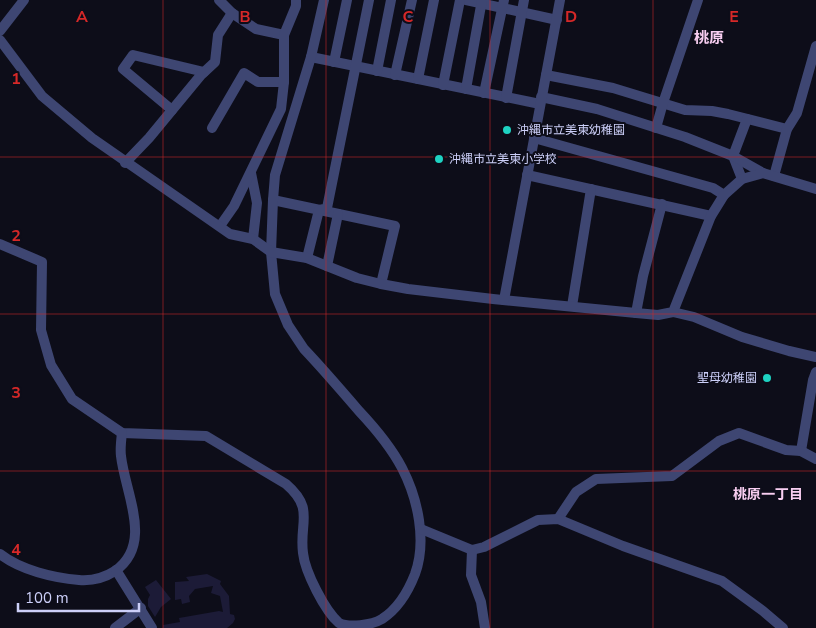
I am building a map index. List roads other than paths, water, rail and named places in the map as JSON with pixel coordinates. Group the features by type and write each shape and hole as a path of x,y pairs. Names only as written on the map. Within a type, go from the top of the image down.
{"street":[{"path":"0,31 24,0"},
{"path":"219,0 232,13 256,29 284,35"},
{"path":"220,226 234,206 281,109 284,82 284,35 296,6 296,0"},
{"path":"0,244 42,262 41,330 51,365 72,399 122,434 206,436 286,484 297,494 303,504 303,553 312,581 333,617 341,625 352,626 365,626 381,620 395,609 408,590 418,566 420,529 409,482 398,460 374,427 304,348 288,325 275,294 271,252 275,175 311,58 324,0"},
{"path":"334,62 347,0"},
{"path":"319,210 327,208 369,0"},
{"path":"377,71 391,0"},
{"path":"396,75 412,0"},
{"path":"418,80 434,0"},
{"path":"443,85 460,0"},
{"path":"466,0 503,4 522,12 557,20"},
{"path":"506,98 524,0"},
{"path":"504,300 560,0"},
{"path":"656,128 698,0"},
{"path":"466,89 481,2"},
{"path":"484,93 503,4"},
{"path":"125,163 204,72 215,62 218,35 232,13"},
{"path":"0,40 42,96 92,138 125,163 230,234 253,240 271,252 307,258 357,278 408,289 658,315 673,312 694,317 761,343 816,357"},
{"path":"774,176 787,129 797,113 816,46"},
{"path":"172,110 123,69 133,55 204,72"},
{"path":"311,58 506,98 597,109 733,156 763,173 816,189"},
{"path":"212,128 244,73 258,82 284,82"},
{"path":"546,75 613,88 685,110 712,111 787,129"},
{"path":"742,179 733,156 747,119"},
{"path":"534,138 713,188 724,195"},
{"path":"251,173 257,203 253,240"},
{"path":"673,312 711,216 724,195 742,179 763,173"},
{"path":"527,175 711,216"},
{"path":"572,306 591,189"},
{"path":"273,200 395,226 381,284"},
{"path":"636,313 643,276 662,204"},
{"path":"307,258 319,210"},
{"path":"327,266 338,214"},
{"path":"801,451 816,372"},
{"path":"806,424 816,427"},
{"path":"558,519 576,492 596,479 672,476 719,442 739,433 786,450 801,451 816,459"},
{"path":"0,554 28,568 50,576 73,580 89,581 106,576 125,563 132,551 136,534 134,515 120,455 122,434"},
{"path":"420,529 472,550 484,547 538,520 558,519 623,546 722,581 763,611 782,628"},
{"path":"472,550 471,575 481,602 485,628"},
{"path":"116,570 152,628"},
{"path":"115,628 141,608"}],"place":[{"name":"沖縄市立美東幼稚園","path":"507,130"},
{"name":"沖縄市立美東小学校","path":"439,159"},
{"name":"聖母幼稚園","path":"767,378"}],"district":[{"name":"桃原","path":"709,38"},
{"name":"桃原一丁目","path":"768,494"}]}
